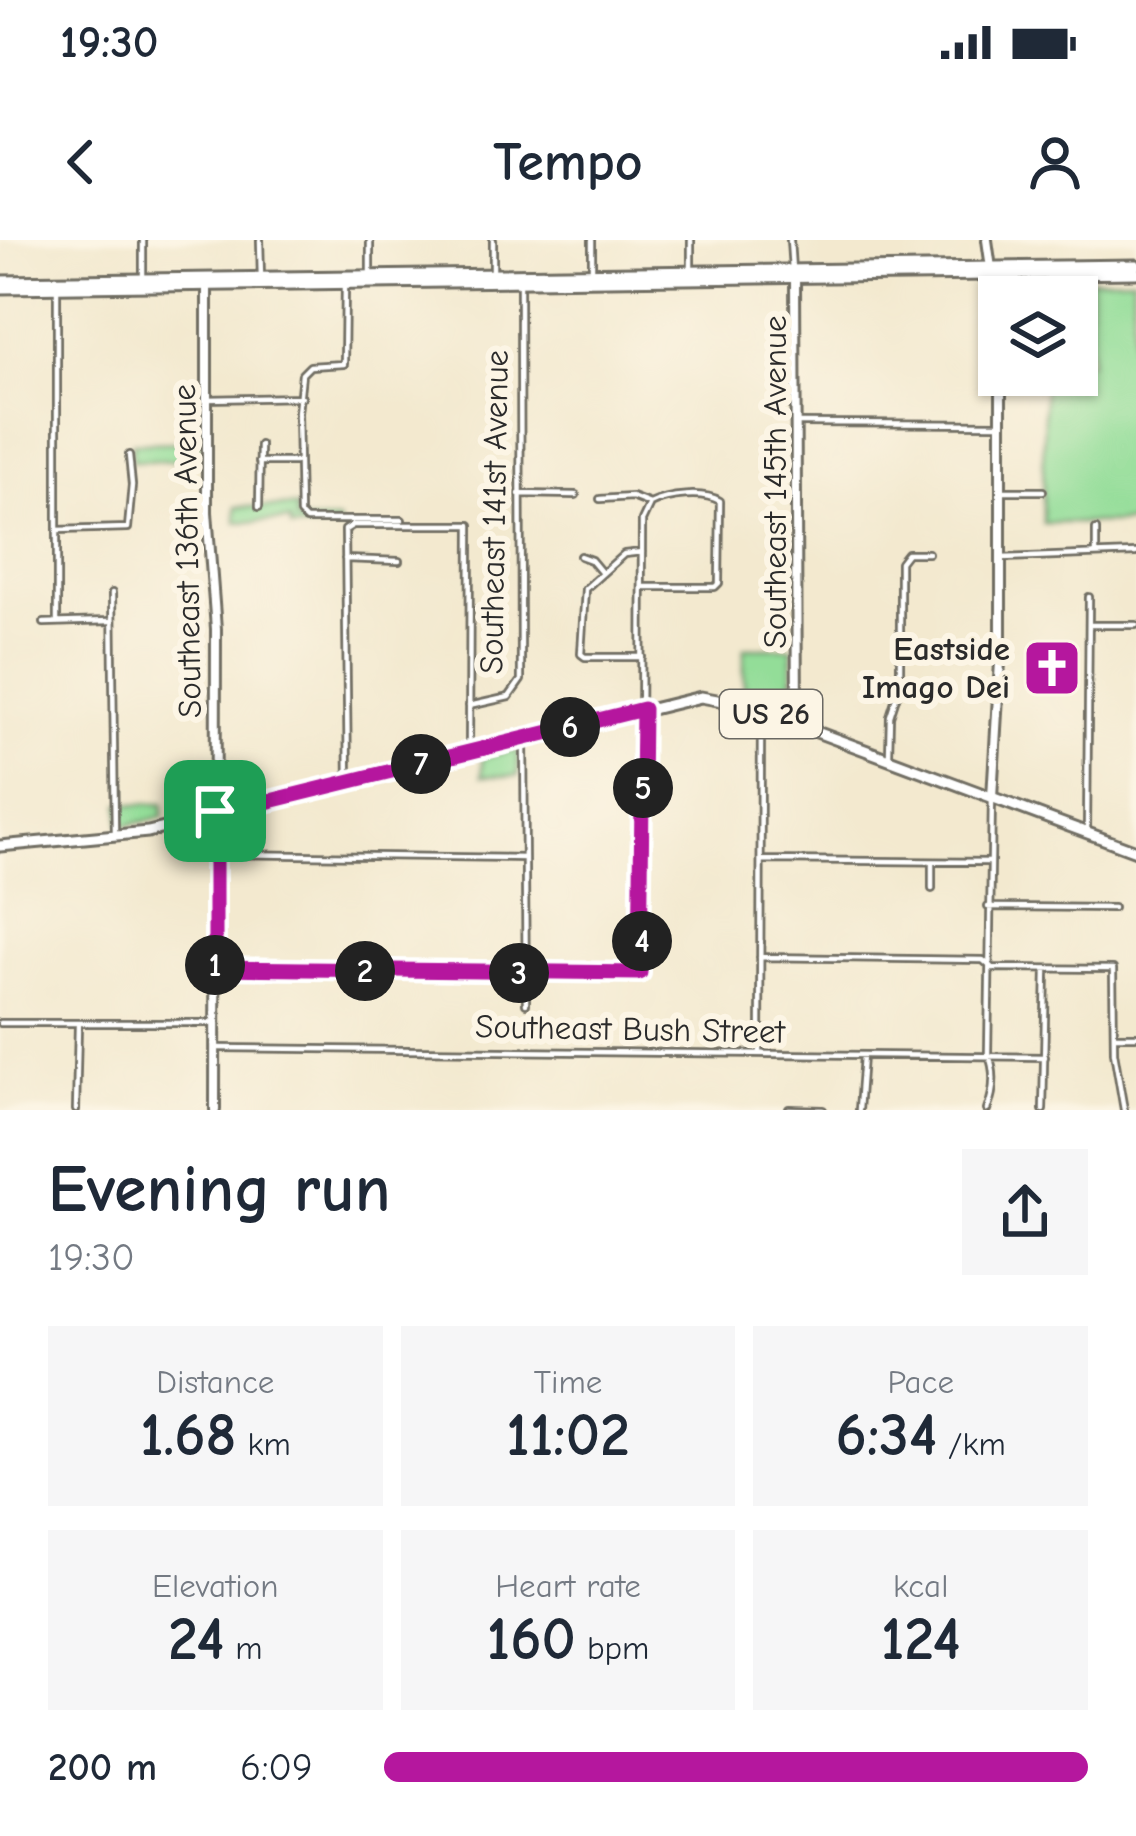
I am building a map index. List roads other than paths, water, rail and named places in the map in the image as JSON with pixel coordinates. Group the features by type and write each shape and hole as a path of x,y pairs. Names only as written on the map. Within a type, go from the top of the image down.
{"main road":[{"path":"0,285 143,280 345,285 493,277 667,280 1136,269"},
{"path":"667,280 691,272"},
{"path":"0,285 132,289 260,278 468,285 592,274 794,274"},
{"path":"468,285 493,277"},
{"path":"132,289 143,280"},
{"name":"US 26","path":"0,846 115,838 709,697 761,711 1136,851"}],"street":[{"path":"143,240 143,280"},
{"path":"260,240 260,278"},
{"path":"370,240 370,281"},
{"path":"493,240 493,277"},
{"path":"592,240 592,274"},
{"path":"691,240 691,272"},
{"name":"Southeast 145th Avenue","path":"790,240 798,423 797,724"},
{"path":"987,240 993,276"},
{"name":"Southeast 141st Avenue","path":"469,706 509,697 521,680 521,280"},
{"name":"Southeast 136th Avenue","path":"207,282 207,512 215,612 215,1110"},
{"path":"345,285 344,364 304,368 298,413 302,518 402,520"},
{"path":"57,287 57,621"},
{"path":"987,1110 993,1092 988,908 1000,662 1001,396"},
{"path":"207,399 302,397"},
{"path":"798,423 1002,424"},
{"path":"259,507 260,445"},
{"path":"57,530 124,530 129,525 129,455"},
{"path":"259,462 298,462"},
{"path":"1001,491 1043,491"},
{"path":"519,494 576,495"},
{"path":"600,499 632,497 650,504 707,496 720,501 721,578 715,587 642,586"},
{"path":"215,968 641,971 642,520 650,504"},
{"path":"348,782 348,527 470,526 469,752"},
{"path":"1096,530 1096,553"},
{"path":"642,552 624,554 582,596 581,654 643,657"},
{"path":"890,758 890,716 900,685 902,556 928,553"},
{"path":"1001,558 1136,553"},
{"path":"580,556 601,572"},
{"path":"345,559 399,561"},
{"path":"112,593 115,838"},
{"path":"1087,833 1089,596"},
{"path":"44,623 112,621"},
{"path":"1089,625 1136,625"},
{"path":"760,1054 761,711"},
{"path":"524,739 526,1004"},
{"path":"216,854 525,858"},
{"path":"760,860 990,862"},
{"path":"932,862 932,889"},
{"path":"988,908 1113,908"},
{"path":"760,957 982,960 992,968 1113,969 1114,1036 1124,1110"},
{"path":"1043,1110 1046,969"},
{"path":"0,1023 215,1023"},
{"path":"76,1110 78,1023"},
{"path":"1114,1036 1136,1036"},
{"name":"Southeast Bush Street","path":"215,1048 1045,1057"},
{"path":"859,1110 863,1055"},
{"path":"789,1109 823,1110"}],"place":[{"name":"Eastside Imago Dei","path":"1052,668"}]}
